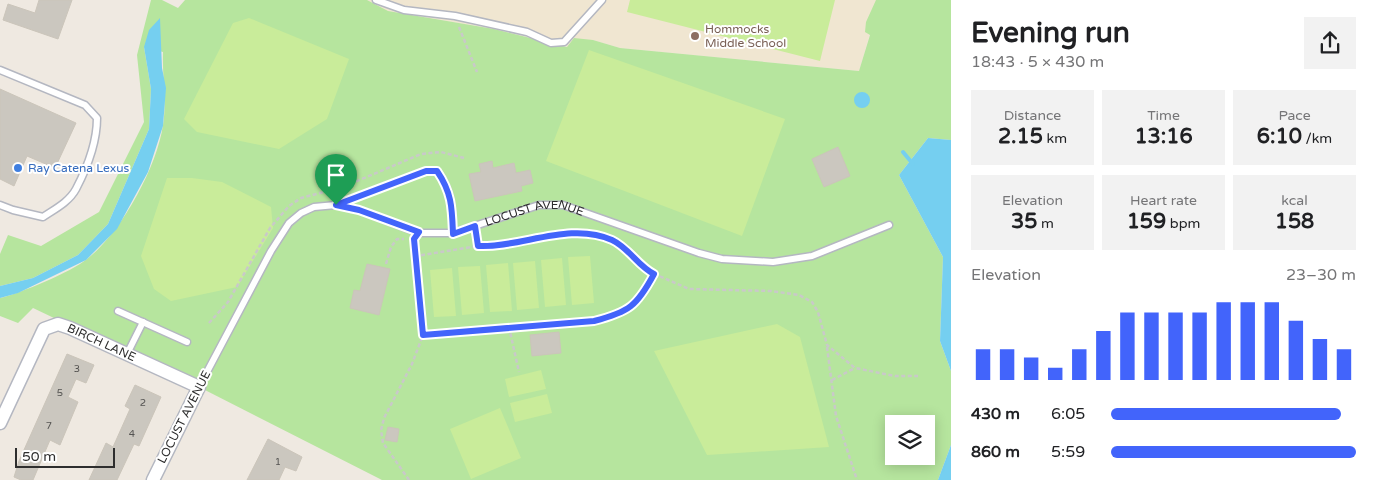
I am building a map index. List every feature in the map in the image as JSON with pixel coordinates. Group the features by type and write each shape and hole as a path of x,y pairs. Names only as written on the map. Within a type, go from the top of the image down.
{"street":[{"name":"BIRCH LANE","path":"0,423 4,404 38,338 49,326 58,324 199,387"},
{"name":"LOCUST AVENUE","path":"153,480 199,387"}],"lane":[{"path":"376,0 404,10 455,16 527,32 551,43 564,42 602,0"},
{"path":"0,70 86,105 96,118 96,136 75,190 61,205 43,217 0,205"},
{"path":"336,205 426,171 437,171 447,185 452,204 453,234"},
{"name":"LOCUST AVENUE","path":"199,387 271,251 289,224 301,213 314,207 336,205 359,210 419,232 453,234 539,205 563,205 699,253 722,259 774,262 812,256 889,225"},
{"path":"118,312 187,342"},
{"path":"127,354 143,322"}],"path":[{"path":"455,16 477,72"},
{"path":"475,226 478,246"},
{"path":"409,480 383,443 381,430 392,402 412,364 423,335 414,239 419,232"},
{"path":"416,256 478,246 498,247 573,234 590,234 610,239 622,246 643,267 654,274 689,289 778,292 799,295 812,302 818,312 827,346 837,422 857,480"},
{"path":"386,264 390,247 397,239 414,239"},
{"path":"423,335 594,321 629,309 642,297 654,274"},
{"path":"509,327 519,372"},
{"path":"827,346 855,368 895,376 918,376"},
{"path":"832,380 855,368"}],"shaded area":[{"name":"Hommocks Middle School","path":"367,0 880,0 859,71 620,48 593,40 567,47 494,29 387,11"}],"green space":[{"path":"151,0 162,0 178,8 185,0 367,0 388,11 494,29 567,47 574,38 593,40 620,48 859,71 870,35 865,32 866,22 876,0 951,0 951,140 928,138 899,175 943,257 940,341 951,371 951,445 938,480 382,480 201,388 33,308 18,323 0,316 0,298 45,282 70,270 100,248 136,198 153,160 164,116 163,52 144,47 151,89 149,129 108,224 78,255 33,278 0,286 0,254 8,235 41,246 99,212 144,122 137,55"},
{"path":"630,0 835,0 820,61 627,12"},
{"path":"249,18 349,59 327,119 279,149 197,132 184,119 233,23"},
{"path":"589,50 785,119 742,236 546,161"},
{"path":"167,178 192,178 222,182 271,207 273,228 237,287 171,301 154,289 141,256"},
{"path":"590,256 594,303 572,305 568,257"},
{"path":"562,258 566,305 545,307 541,260"},
{"path":"535,261 539,308 517,310 513,263"},
{"path":"508,263 512,311 490,312 486,265"},
{"path":"480,266 484,313 462,315 458,267"},
{"path":"452,268 456,316 434,317 430,270"},
{"path":"777,324 800,337 829,447 707,455 654,351"},
{"path":"541,370 546,389 509,397 505,379"},
{"path":"547,394 552,413 515,422 510,403"},
{"path":"500,408 521,458 471,479 450,429"}],"water":[{"path":"160,18 162,68 166,88 163,126 148,172 117,229 86,260 18,293 0,298 0,286 33,278 78,255 108,224 149,129 151,89 144,47 149,30"},
{"path":"859,92 865,92 870,97 868,106 859,108 854,103 854,97"},
{"path":"928,138 951,140 951,371 940,341 943,257 899,175"},
{"path":"951,445 951,480 938,480"}],"building":[{"path":"39,0 72,0 58,39 3,20 8,4 35,13"},
{"path":"0,89 76,123 55,168 27,156 14,186 0,179"},
{"path":"838,147 850,176 824,187 812,159"},
{"path":"492,161 493,168 514,163 516,173 530,170 533,183 521,186 522,191 475,201 469,174 481,172 479,164"},
{"path":"367,264 390,269 379,315 350,308 354,290 360,291"},
{"path":"559,332 561,353 532,356 530,335"},
{"path":"67,354 94,365 86,383 76,379 68,397 78,402 60,445 50,440 33,480 21,480 14,477 19,461"},
{"path":"135,385 161,397 139,446 134,444 117,480 89,480 106,443 113,447 130,409 125,406"},
{"path":"388,427 399,429 397,442 385,440"},
{"path":"268,439 302,457 296,471 285,467 279,480 247,480"}],"waterway":[{"path":"903,152 913,164"}],"place":[{"name":"Hommocks Middle School","path":"695,36"},
{"name":"Ray Catena Lexus","path":"18,168"}],"route":[{"path":"426,171 437,171 447,185 452,204 453,234 475,226 478,246 498,247 573,234 590,234 610,239 622,246 643,267 654,274 642,297 629,309 594,321 423,335 414,239 419,232 359,210 336,205 426,171"}]}
